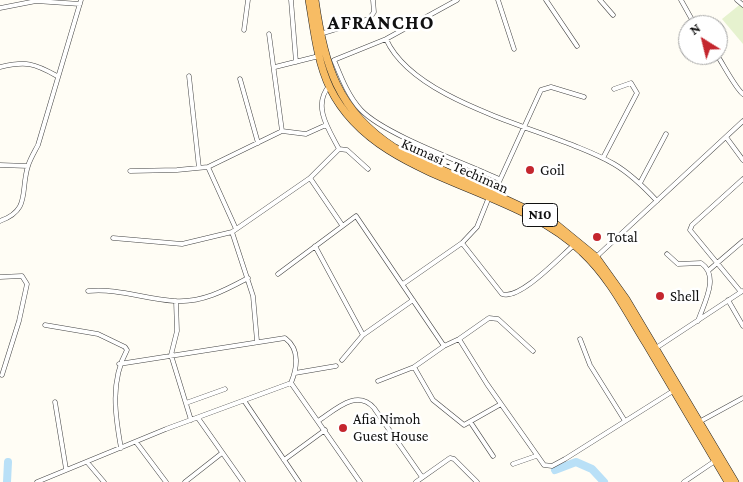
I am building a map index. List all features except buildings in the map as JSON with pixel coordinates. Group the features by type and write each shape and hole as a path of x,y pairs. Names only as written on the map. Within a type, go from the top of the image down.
{"highway":[{"name":"Kumasi - Techiman","path":"308,0 319,56 329,86 350,118 379,146 491,195 535,218 594,259 728,482"},
{"name":"N10","path":"314,0 320,34 340,94 354,114 375,135 394,148 491,195 552,221 594,259 623,293 735,482"}],"street":[{"path":"244,30 248,0"},
{"path":"291,0 296,62"},
{"path":"320,34 369,19 374,12 373,0"},
{"path":"457,0 386,39 330,61 350,95 370,117 400,134 499,179"},
{"path":"498,0 514,49"},
{"path":"546,0 577,46"},
{"path":"600,0 613,15"},
{"path":"681,0 689,15"},
{"path":"738,0 743,5"},
{"path":"0,8 36,1 80,2 38,144 28,166 21,206 10,217 0,221"},
{"path":"269,34 275,67 282,132"},
{"path":"386,39 397,60 408,71 485,113 603,158 640,184 657,201"},
{"path":"275,67 319,56"},
{"path":"0,68 21,63 36,64 57,76"},
{"path":"723,65 743,94"},
{"path":"189,76 199,168"},
{"path":"240,79 258,143"},
{"path":"603,158 637,93 631,83 614,89"},
{"path":"329,86 321,100 326,125 340,149"},
{"path":"403,284 462,243 477,227 538,94 547,86 584,97"},
{"path":"594,259 743,121"},
{"path":"130,171 208,167 282,132 306,134 326,125"},
{"path":"640,184 666,134"},
{"path":"726,138 743,160"},
{"path":"340,149 347,150 368,170"},
{"path":"113,238 182,244 234,231 310,178 340,149"},
{"path":"0,165 28,166"},
{"path":"208,167 234,231 248,278 253,296 258,341"},
{"path":"310,178 342,225"},
{"path":"656,348 742,291 691,228 743,179"},
{"path":"278,274 354,216 357,216 444,346"},
{"path":"709,270 743,241"},
{"path":"462,243 502,294 509,296 522,290 574,244"},
{"path":"315,246 363,335"},
{"path":"667,254 678,264 701,263 709,270 711,281 698,320"},
{"path":"0,277 22,276 27,284 19,321 2,375"},
{"path":"88,290 108,289 176,301 212,296 248,278"},
{"path":"342,360 363,335 413,300"},
{"path":"728,300 743,326"},
{"path":"176,301 177,331 171,354 191,420"},
{"path":"378,381 414,367 444,346 459,340 484,320 493,317 533,351"},
{"path":"45,325 98,334 122,344 126,350 119,364 116,384 116,422 121,448"},
{"path":"580,339 590,365 625,421"},
{"path":"37,482 191,420 245,402 291,383 297,360 288,340 258,341 119,364"},
{"path":"459,340 500,404 544,465 552,466 674,390"},
{"path":"295,373 336,366"},
{"path":"414,367 433,400 464,425 471,423 500,404"},
{"path":"291,383 360,482"},
{"path":"186,403 225,389"},
{"path":"699,422 743,398"},
{"path":"318,421 353,400 367,401 374,408 422,477"},
{"path":"55,402 66,469"},
{"path":"245,402 299,482"},
{"path":"198,418 243,482"},
{"path":"471,423 493,456"},
{"path":"284,460 325,430"},
{"path":"136,442 166,482"},
{"path":"185,482 222,452"},
{"path":"513,464 536,456"},
{"path":"416,482 447,458 452,458 477,482"},
{"path":"684,482 715,460"},
{"path":"88,462 104,482"}],"green space":[{"path":"743,2 743,44 728,26 727,15"}],"waterway":[{"path":"7,482 8,462"},
{"path":"555,470 576,462 592,469 604,482"}],"place":[{"name":"Goil","path":"530,170"},
{"name":"Total","path":"597,237"},
{"name":"Shell","path":"660,296"},
{"name":"Afia Nimoh Guest House","path":"343,428"}],"district":[{"name":"AFRANCHO","path":"381,23"}]}
